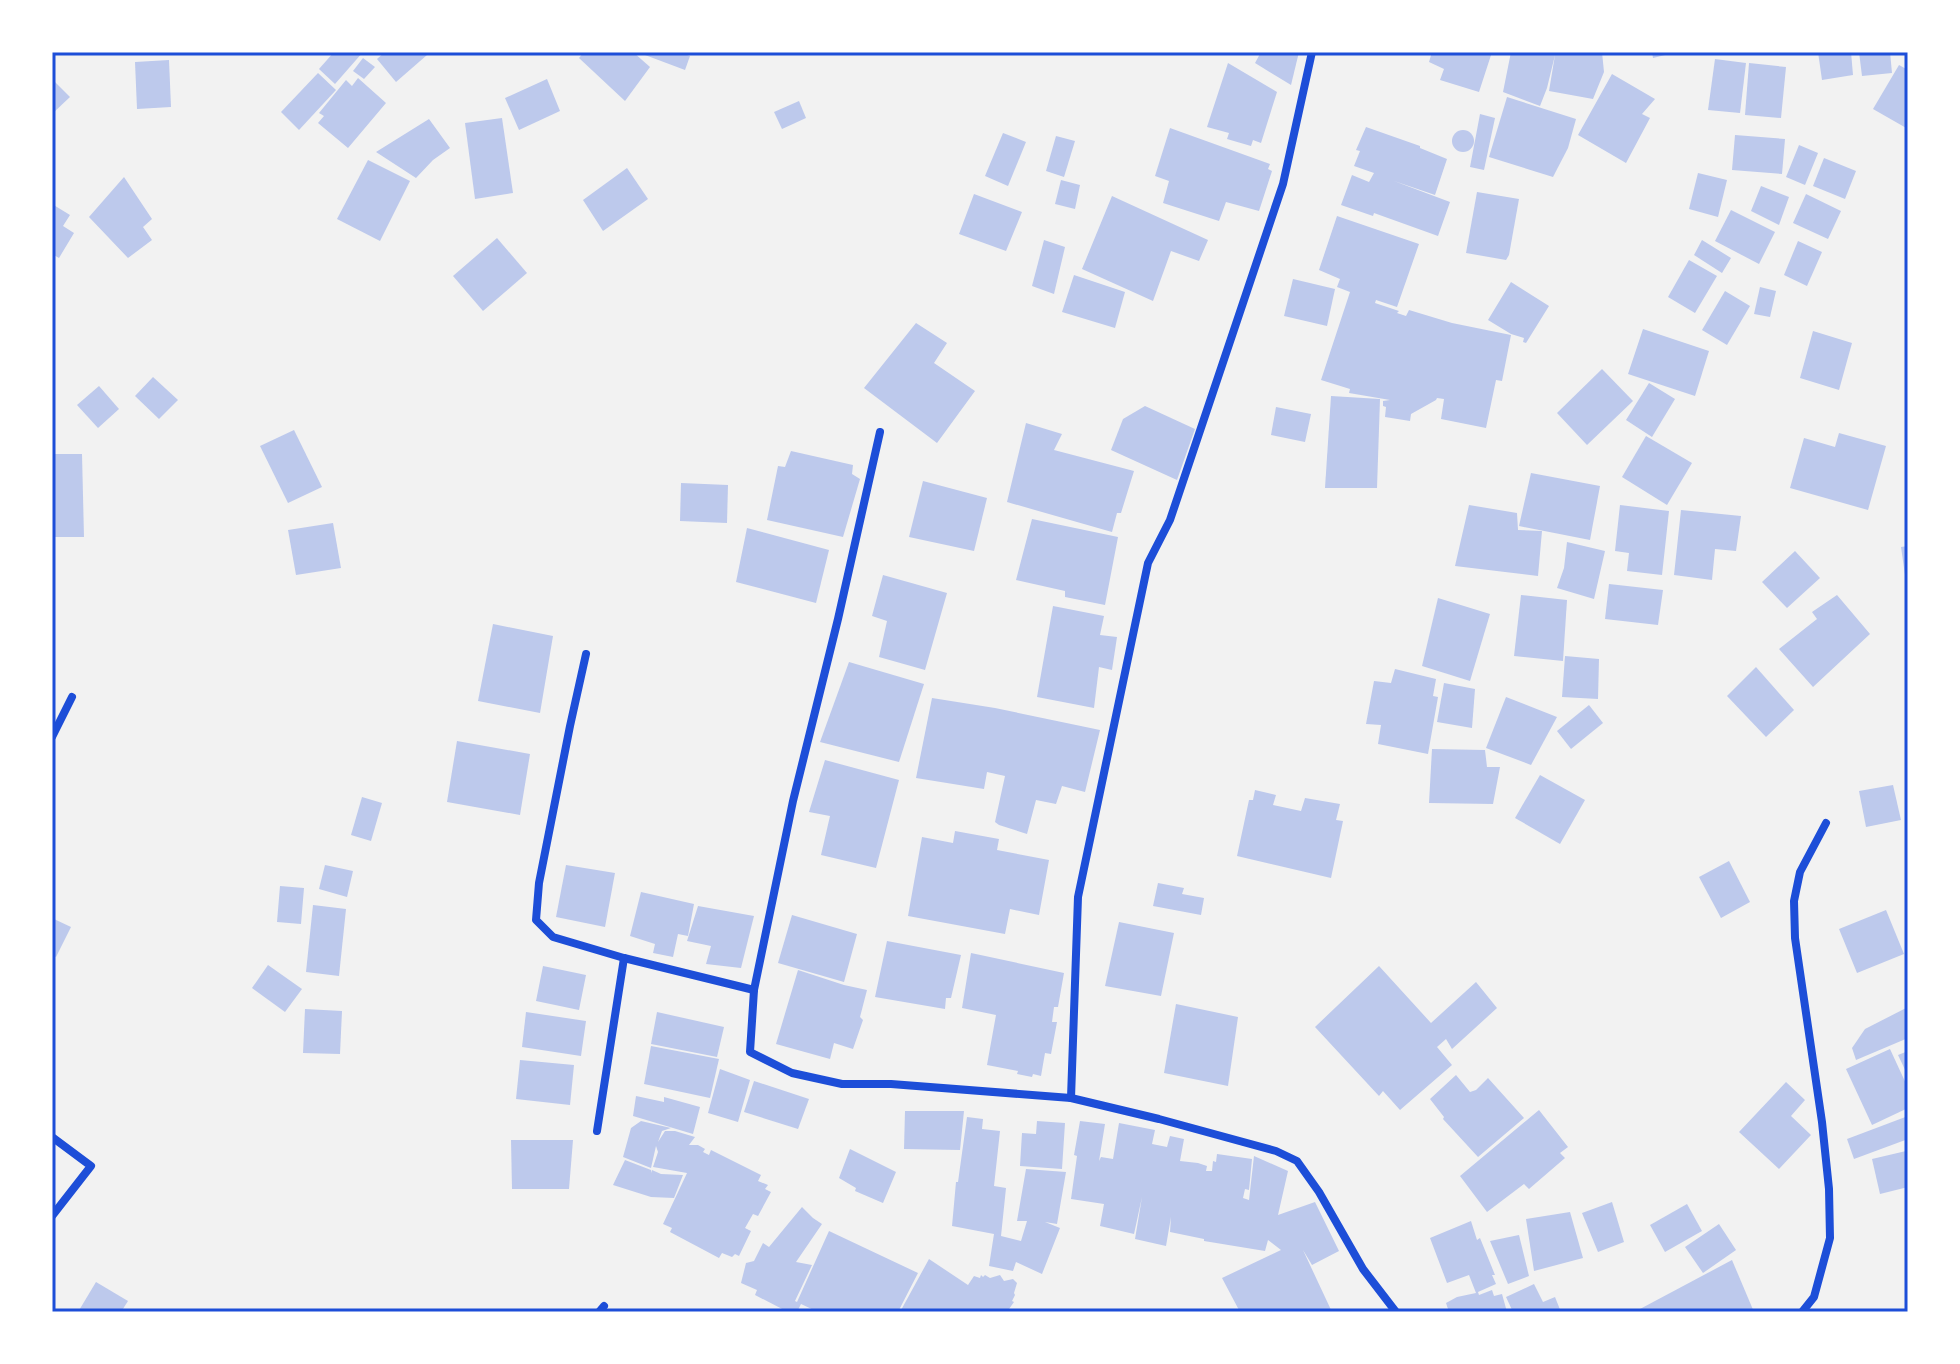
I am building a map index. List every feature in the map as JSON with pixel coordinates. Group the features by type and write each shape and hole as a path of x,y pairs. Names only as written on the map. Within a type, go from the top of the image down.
{"street":[{"path":"1071,1098 1078,897 1148,563 1170,520 1278,199 1312,52"},
{"path":"880,432 793,801 754,990 750,1052 792,1073 842,1084 891,1084 1071,1098 1276,1151 1297,1161 1319,1192 1363,1269 1396,1312"},
{"path":"586,654 539,883 536,920 553,937 754,990"},
{"path":"52,737 72,697"},
{"path":"1802,1312 1814,1297 1830,1238 1830,1214 1822,1122 1795,938 1794,901 1800,872 1826,823"},
{"path":"597,1131 624,958"},
{"path":"52,1137 91,1166 52,1216"}],"building":[{"path":"334,52 363,52 335,84 319,69"},
{"path":"385,52 424,52 427,55 396,82 377,59"},
{"path":"584,52 633,52 650,67 625,101 579,58"},
{"path":"637,52 679,52 690,56 685,70"},
{"path":"1261,52 1299,52 1291,85 1255,63"},
{"path":"1432,52 1492,52 1479,92 1440,80 1444,69 1429,62"},
{"path":"1511,52 1602,52 1604,72 1593,99 1549,91 1555,55 1540,106 1503,92"},
{"path":"1652,52 1673,52 1673,53 1653,58"},
{"path":"1818,52 1851,52 1853,75 1822,80"},
{"path":"1859,52 1890,52 1892,73 1862,76"},
{"path":"363,58 375,67 364,79 353,71"},
{"path":"1715,59 1746,63 1740,113 1708,110"},
{"path":"169,60 171,107 137,109 135,62"},
{"path":"1228,63 1277,92 1261,143 1253,140 1251,146 1227,139 1229,133 1207,127"},
{"path":"1749,63 1786,67 1781,118 1745,115"},
{"path":"1899,65 1908,70 1908,129 1873,109"},
{"path":"318,73 336,90 299,130 281,112"},
{"path":"1612,74 1655,99 1642,114 1650,118 1626,163 1578,135"},
{"path":"358,78 386,103 348,148 318,123 324,116 319,113 346,80 352,86"},
{"path":"52,79 70,97 52,114"},
{"path":"547,79 560,111 519,130 505,98"},
{"path":"1507,97 1576,119 1568,148 1553,177 1489,157"},
{"path":"799,101 806,118 782,129 774,112"},
{"path":"1480,114 1495,118 1484,170 1470,167"},
{"path":"502,118 513,193 475,199 465,123"},
{"path":"429,119 450,148 416,178 376,152"},
{"path":"1366,127 1447,159 1435,195 1394,181 1450,202 1438,236 1374,213 1373,216 1341,205 1352,175 1369,182 1374,173 1354,166 1360,151 1356,150"},
{"path":"1170,128 1270,164 1268,169 1272,171 1259,211 1226,202 1219,221 1163,203 1169,181 1155,176"},
{"path":"1459,130 1467,130 1474,141 1467,152 1459,152 1452,145 1452,137"},
{"path":"1003,133 1026,142 1008,186 985,176"},
{"path":"1735,135 1785,139 1782,174 1732,170"},
{"path":"1056,136 1075,141 1064,177 1046,171"},
{"path":"1799,145 1818,153 1805,185 1786,177"},
{"path":"1824,158 1856,171 1845,199 1813,186"},
{"path":"368,160 410,181 380,241 337,219"},
{"path":"627,168 648,199 603,231 583,200"},
{"path":"1698,173 1727,180 1718,217 1689,209"},
{"path":"124,177 152,219 143,227 152,240 128,258 89,217"},
{"path":"1061,180 1080,185 1075,209 1055,204"},
{"path":"1761,186 1789,197 1779,225 1751,211"},
{"path":"1477,192 1519,199 1506,260 1466,253"},
{"path":"974,194 1022,212 1006,251 959,234"},
{"path":"1806,194 1841,211 1828,239 1793,223"},
{"path":"1112,196 1208,240 1199,261 1171,251 1153,301 1082,269"},
{"path":"52,204 70,215 63,226 74,233 59,258 52,254"},
{"path":"1731,210 1775,232 1759,264 1715,241"},
{"path":"1337,216 1419,244 1397,307 1376,300 1375,303 1406,316 1409,310 1511,335 1502,381 1496,380 1486,428 1441,419 1444,399 1437,398 1411,414 1410,421 1385,417 1383,401 1390,400 1349,393 1350,389 1321,380 1350,292 1337,287 1340,279 1319,270"},
{"path":"497,238 527,273 483,311 453,276"},
{"path":"1044,240 1065,247 1054,294 1032,286"},
{"path":"1702,240 1731,258 1722,273 1694,255"},
{"path":"1798,241 1822,252 1807,286 1784,275"},
{"path":"1689,260 1717,276 1695,313 1668,297"},
{"path":"1074,275 1125,292 1115,328 1062,312"},
{"path":"1293,279 1335,289 1327,326 1284,316"},
{"path":"1511,282 1549,306 1526,343 1523,342 1524,338 1488,320"},
{"path":"1760,287 1776,291 1770,317 1754,314"},
{"path":"1725,291 1750,306 1727,345 1702,330"},
{"path":"916,323 947,343 934,363 975,391 937,443 864,388"},
{"path":"1643,329 1709,351 1695,396 1628,374"},
{"path":"1813,331 1852,343 1839,390 1800,378"},
{"path":"1602,369 1633,401 1587,445 1557,413"},
{"path":"153,377 178,400 159,419 135,396"},
{"path":"1649,383 1675,399 1652,437 1626,420"},
{"path":"99,386 119,409 98,428 77,405"},
{"path":"1331,396 1380,399 1377,488 1325,488"},
{"path":"1145,406 1195,429 1177,480 1111,450 1123,419"},
{"path":"1276,407 1311,414 1305,442 1271,435"},
{"path":"1026,423 1062,434 1054,450 1134,471 1112,532 1007,502"},
{"path":"294,430 322,487 288,503 260,446"},
{"path":"1839,433 1886,446 1868,510 1790,488 1804,438 1835,447"},
{"path":"1646,436 1692,463 1667,505 1622,477"},
{"path":"791,451 853,465 852,474 860,479 843,537 767,520 778,466 785,467"},
{"path":"52,454 82,454 84,537 52,537"},
{"path":"1531,473 1600,486 1590,540 1519,526"},
{"path":"923,481 987,498 974,551 909,537"},
{"path":"681,483 728,485 727,523 680,521"},
{"path":"1469,505 1517,513 1518,530 1542,531 1538,576 1455,566"},
{"path":"1620,505 1669,511 1662,575 1627,571 1629,553 1615,551"},
{"path":"1681,510 1741,516 1736,551 1715,549 1712,580 1674,575"},
{"path":"1032,519 1118,537 1105,605 1065,597 1065,591 1016,580"},
{"path":"333,523 341,568 296,575 288,530"},
{"path":"747,528 829,550 816,603 736,582"},
{"path":"1567,542 1605,551 1594,599 1557,588 1564,568"},
{"path":"1908,546 1908,582 1906,582 1901,547"},
{"path":"1795,551 1820,578 1787,608 1762,582"},
{"path":"883,575 947,593 925,670 879,657 887,621 872,616"},
{"path":"1609,584 1663,590 1658,625 1605,619"},
{"path":"1521,595 1567,600 1563,661 1514,656"},
{"path":"1837,595 1870,634 1813,687 1779,649 1817,619 1812,612"},
{"path":"1438,598 1490,614 1470,681 1422,666"},
{"path":"1053,606 1104,616 1100,635 1117,637 1112,670 1099,667 1094,708 1037,697"},
{"path":"493,624 553,636 540,713 478,701"},
{"path":"1565,656 1599,659 1598,699 1562,697"},
{"path":"849,662 924,684 899,762 820,742"},
{"path":"1756,667 1794,710 1766,737 1727,696"},
{"path":"1395,669 1436,679 1433,696 1438,697 1428,754 1378,744 1381,725 1366,724 1374,681 1391,683"},
{"path":"1444,683 1475,689 1472,728 1437,722"},
{"path":"1506,697 1557,717 1531,765 1486,748"},
{"path":"932,698 1100,730 1085,792 1062,786 1056,804 1036,800 1027,834 995,822 1005,776 987,772 984,789 916,778"},
{"path":"1589,705 1603,723 1571,749 1557,731"},
{"path":"457,741 530,754 520,815 447,802"},
{"path":"1432,749 1485,750 1487,767 1500,767 1493,804 1429,803"},
{"path":"825,760 899,780 876,868 821,855 830,816 809,812"},
{"path":"1540,775 1585,800 1560,844 1515,818"},
{"path":"1893,785 1901,820 1866,827 1859,791"},
{"path":"1255,790 1276,795 1273,805 1301,811 1305,798 1340,804 1336,820 1343,821 1331,878 1237,856 1249,800 1253,800"},
{"path":"362,797 382,803 371,841 351,835"},
{"path":"955,831 999,839 997,850 1049,860 1039,915 1010,909 1005,934 908,916 922,837 953,843"},
{"path":"1729,861 1750,902 1721,918 1699,877"},
{"path":"325,865 353,871 347,897 319,889"},
{"path":"566,865 615,873 605,927 556,917"},
{"path":"1158,883 1184,888 1182,894 1204,898 1201,915 1153,906"},
{"path":"280,886 304,888 301,924 277,922"},
{"path":"641,892 694,904 688,936 678,934 673,957 653,953 655,944 630,936"},
{"path":"313,905 346,909 339,976 306,972"},
{"path":"698,906 754,916 741,968 706,964 711,946 687,941"},
{"path":"1886,910 1904,954 1857,973 1839,929"},
{"path":"792,915 857,934 844,982 778,963"},
{"path":"54,919 71,927 56,957 52,955"},
{"path":"1119,922 1174,933 1161,996 1105,986"},
{"path":"887,941 961,955 951,998 946,998 945,1009 875,997"},
{"path":"971,953 1064,973 1058,1007 1054,1007 1052,1022 1057,1022 1051,1054 1045,1053 1041,1076 1017,1074 1018,1071 987,1065 996,1015 962,1008"},
{"path":"268,965 302,989 285,1012 252,988"},
{"path":"543,966 586,975 579,1010 536,1001"},
{"path":"1379,966 1431,1023 1476,982 1497,1008 1452,1049 1446,1039 1437,1047 1452,1065 1400,1110 1383,1091 1379,1096 1315,1027"},
{"path":"798,970 867,990 860,1017 863,1020 853,1049 834,1043 830,1059 776,1044"},
{"path":"1176,1004 1238,1017 1228,1086 1164,1073"},
{"path":"1908,1007 1908,1038 1856,1060 1852,1048 1865,1029"},
{"path":"305,1009 342,1011 340,1054 303,1053"},
{"path":"526,1012 586,1021 581,1056 522,1047"},
{"path":"657,1012 724,1027 717,1057 651,1044"},
{"path":"651,1046 719,1059 710,1098 644,1084"},
{"path":"1890,1049 1908,1088 1908,1108 1872,1125 1846,1069"},
{"path":"1908,1051 1908,1076 1898,1055"},
{"path":"520,1060 574,1065 570,1105 516,1099"},
{"path":"720,1069 750,1080 738,1122 708,1113"},
{"path":"1456,1075 1470,1092 1488,1078 1524,1118 1478,1157 1443,1119 1430,1099"},
{"path":"754,1081 809,1099 798,1129 744,1112"},
{"path":"1786,1082 1805,1100 1791,1116 1811,1135 1779,1169 1739,1132"},
{"path":"636,1096 664,1102 664,1097 700,1107 693,1134 633,1116"},
{"path":"1539,1110 1568,1147 1560,1153 1565,1158 1529,1189 1524,1184 1487,1212 1460,1176"},
{"path":"905,1111 964,1111 960,1150 904,1149"},
{"path":"1908,1116 1908,1139 1854,1159 1847,1139"},
{"path":"967,1117 983,1119 982,1129 1000,1131 994,1186 1006,1188 1001,1236 1021,1241 1027,1221 1017,1221 1026,1169 1066,1172 1057,1224 1045,1222 1060,1228 1042,1274 1016,1262 1013,1271 989,1266 994,1234 952,1226"},
{"path":"641,1121 671,1128 662,1131 658,1142 665,1131 695,1137 689,1145 698,1145 709,1155 711,1150 761,1175 758,1181 768,1185 765,1189 771,1192 758,1216 753,1214 745,1228 751,1231 739,1256 722,1253 719,1258 670,1232 672,1228 663,1224 687,1173 653,1167 658,1152 656,1146 651,1168 623,1157 631,1128"},
{"path":"1037,1121 1065,1123 1062,1169 1020,1166 1022,1133 1036,1134"},
{"path":"1080,1121 1105,1124 1099,1161 1101,1157 1113,1159 1119,1123 1155,1130 1152,1144 1167,1147 1170,1136 1184,1139 1180,1161 1207,1166 1206,1171 1212,1171 1217,1154 1252,1159 1249,1190 1245,1189 1243,1198 1249,1200 1254,1156 1288,1171 1278,1215 1315,1202 1339,1251 1312,1265 1303,1250 1332,1312 1240,1312 1222,1278 1281,1250 1268,1240 1265,1251 1204,1241 1170,1232 1171,1217 1166,1246 1135,1239 1142,1197 1134,1234 1100,1226 1104,1204 1071,1199"},
{"path":"511,1140 573,1140 569,1189 512,1189"},
{"path":"850,1149 896,1172 883,1203 855,1191 856,1188 839,1178"},
{"path":"1906,1151 1908,1187 1880,1194 1872,1159"},
{"path":"625,1160 651,1170 651,1173 652,1170 661,1174 683,1175 674,1198 651,1197 613,1185"},
{"path":"1612,1202 1624,1242 1598,1252 1582,1213"},
{"path":"1687,1204 1702,1231 1665,1252 1650,1225"},
{"path":"802,1207 822,1224 796,1262 812,1265 795,1301 829,1231 918,1273 898,1312 818,1312 801,1304 797,1312 788,1312 755,1295 757,1290 741,1283 746,1263 754,1261 763,1243 769,1247"},
{"path":"1570,1212 1583,1258 1534,1271 1526,1219"},
{"path":"1471,1221 1496,1284 1478,1292 1479,1295 1492,1290 1494,1296 1502,1294 1507,1312 1449,1312 1446,1303 1476,1293 1469,1275 1447,1283 1430,1238"},
{"path":"1719,1224 1736,1250 1703,1273 1685,1247"},
{"path":"1519,1235 1529,1276 1508,1284 1490,1241"},
{"path":"929,1259 968,1285 974,1276 980,1278 981,1275 990,1278 1000,1275 1004,1281 1013,1279 1017,1283 1010,1310 900,1312"},
{"path":"1732,1260 1754,1312 1641,1312 1640,1309"},
{"path":"96,1282 128,1301 121,1312 78,1312"},
{"path":"1534,1284 1543,1302 1555,1297 1561,1312 1513,1312 1506,1297"}]}
